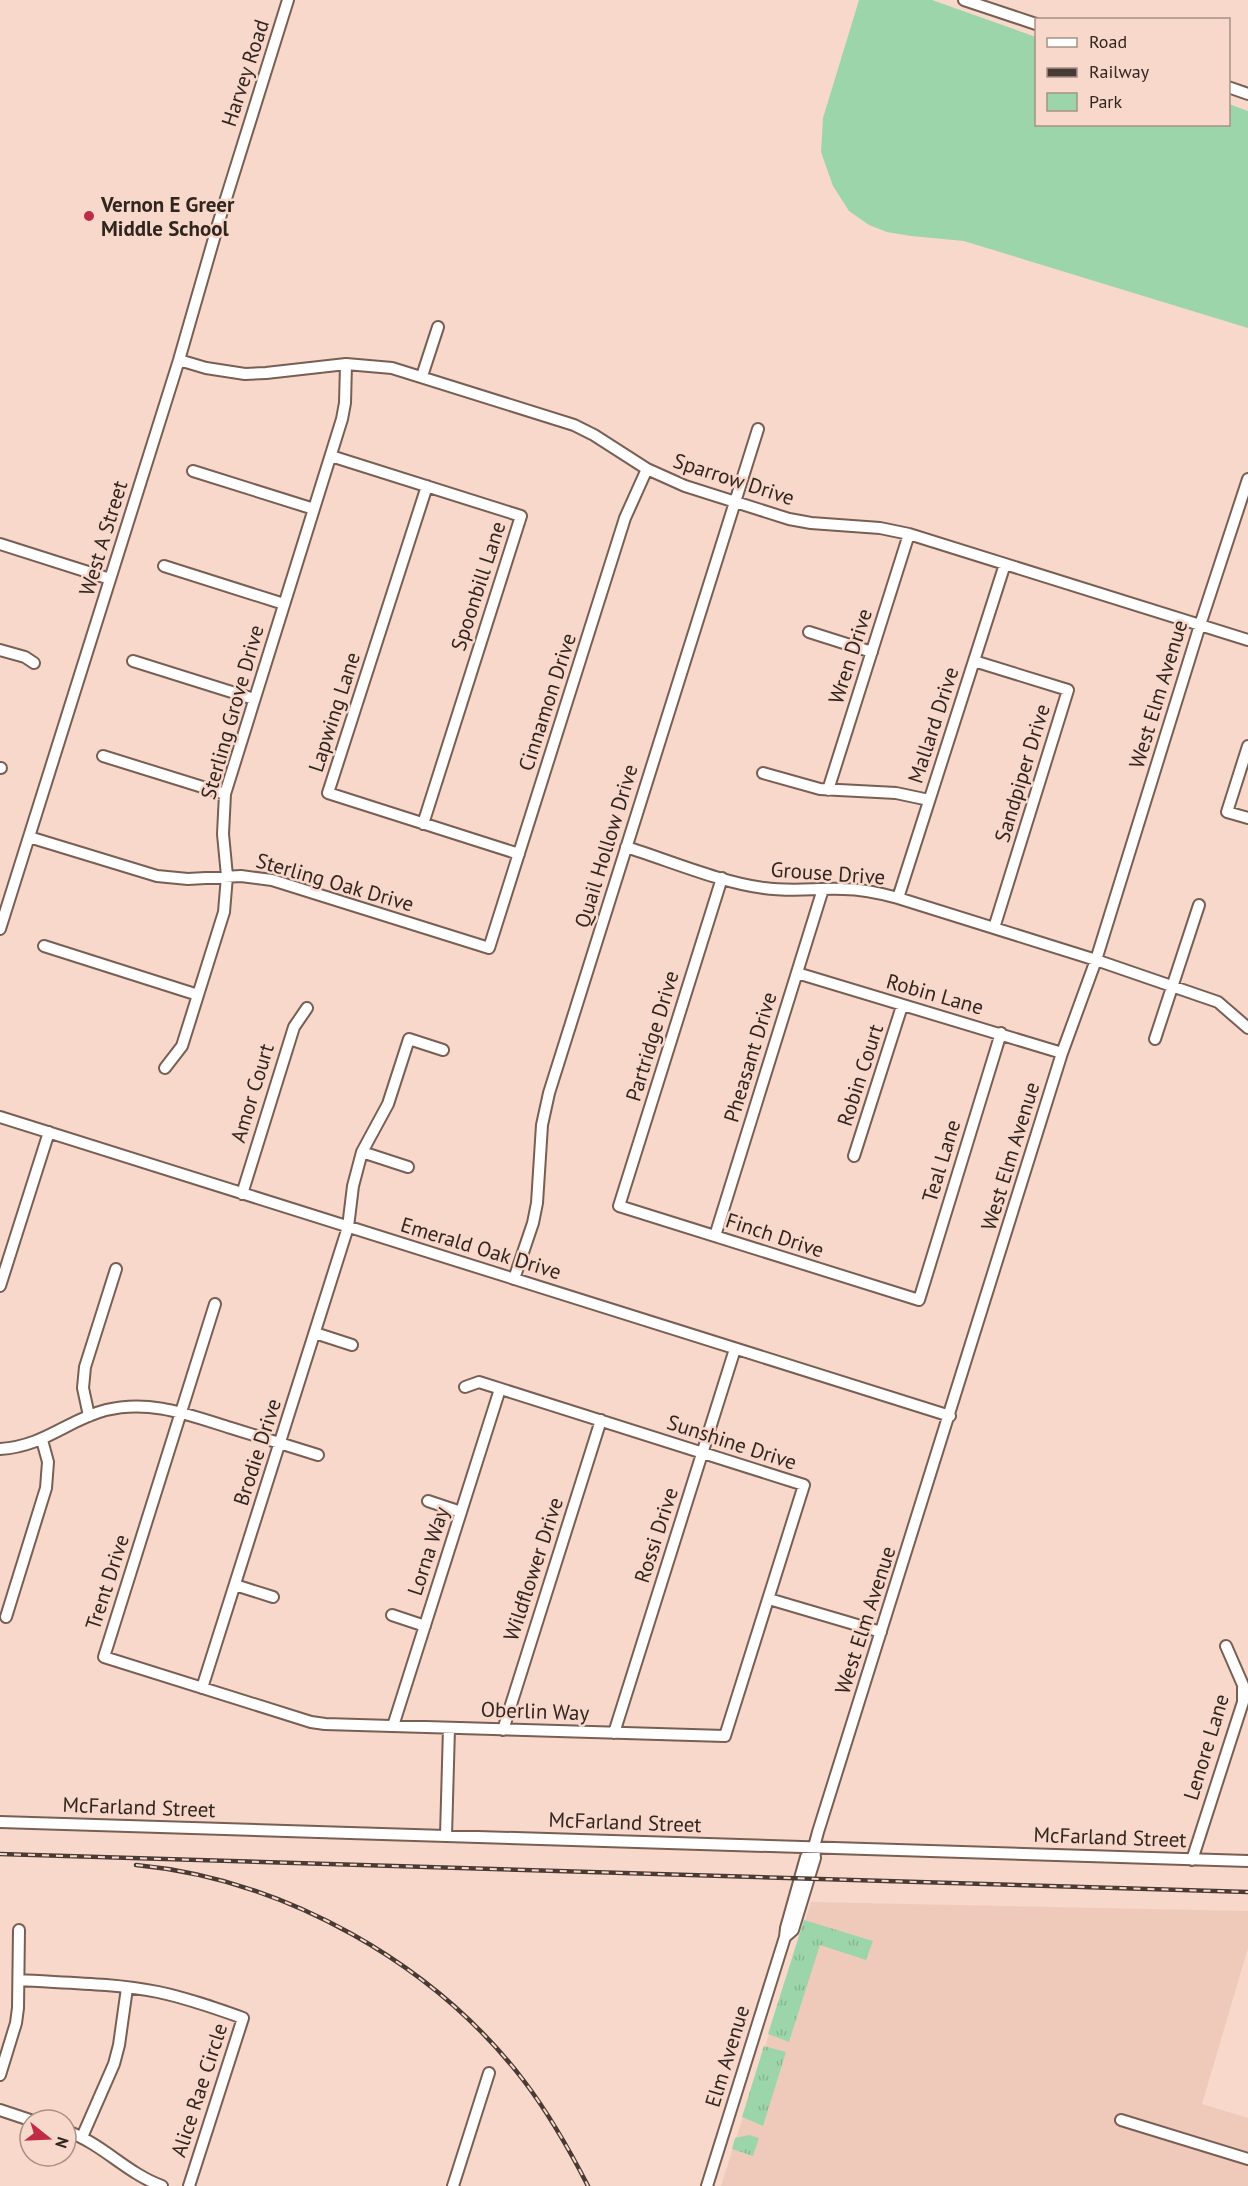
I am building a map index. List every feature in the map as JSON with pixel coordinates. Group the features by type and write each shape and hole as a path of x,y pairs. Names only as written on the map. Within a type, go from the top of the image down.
{"street":[{"name":"Harvey Road","path":"239,158 288,0"},
{"path":"964,0 1035,24"},
{"path":"1230,88 1248,94"},
{"name":"West A Street","path":"0,929 179,360 239,158"},
{"path":"422,376 438,327"},
{"name":"Sparrow Drive","path":"179,360 215,370 245,374 266,374 346,364 392,368 574,425 647,469 685,486 735,502 811,524 880,528 909,534 1248,640"},
{"name":"Sterling Grove Drive","path":"165,1068 182,1046 224,912 227,876 223,834 225,794 331,456 345,403 346,364"},
{"name":"Quail Hollow Drive","path":"514,1279 533,1223 537,1203 545,1107 758,429"},
{"name":"Spoonbill Lane","path":"331,456 521,516 423,824"},
{"name":"Cinnamon Drive","path":"489,948 625,518 647,469"},
{"path":"194,471 314,509"},
{"name":"West Elm Avenue","path":"805,1878 806,1857 814,1847 1062,1053 1096,960 1248,479"},
{"name":"Lapwing Lane","path":"427,486 328,793 519,854"},
{"name":"Wren Drive","path":"828,790 909,534"},
{"path":"0,544 110,579"},
{"name":"Mallard Drive","path":"898,898 1005,564"},
{"path":"164,566 284,604"},
{"path":"809,632 872,652"},
{"path":"0,650 25,657 34,663"},
{"path":"133,661 254,699"},
{"name":"Sandpiper Drive","path":"974,661 1068,690 994,928"},
{"path":"1248,746 1227,812 1248,819"},
{"path":"104,756 225,794"},
{"path":"764,773 798,784 828,790 896,793 929,800"},
{"name":"Sterling Oak Drive","path":"29,837 157,876 188,879 227,876 257,877 272,880 489,948"},
{"name":"Grouse Drive","path":"627,847 722,878 762,888 865,891 898,898 1096,960 1218,1002 1248,1028"},
{"name":"Partridge Drive","path":"619,1206 722,878"},
{"name":"Pheasant Drive","path":"715,1236 823,890"},
{"path":"1155,1039 1199,905"},
{"path":"44,946 198,995"},
{"name":"Robin Lane","path":"797,973 1062,1053"},
{"name":"Robin Court","path":"854,1156 902,1006"},
{"name":"Amor Court","path":"242,1194 294,1027 307,1008"},
{"name":"Teal Lane","path":"919,1300 1001,1033"},
{"name":"Brodie Drive","path":"202,1688 348,1227 353,1186 362,1152 388,1104 409,1039 443,1050"},
{"name":"Emerald Oak Drive","path":"0,1117 950,1416"},
{"path":"0,1286 49,1132"},
{"path":"362,1152 408,1167"},
{"name":"Finch Drive","path":"619,1206 919,1300"},
{"path":"89,1416 84,1401 83,1377 116,1269"},
{"path":"181,1412 215,1304"},
{"path":"315,1333 352,1345"},
{"name":"Rossi Drive","path":"614,1733 735,1349"},
{"name":"Sunshine Drive","path":"465,1387 480,1382 804,1485 725,1736"},
{"name":"Lorna Way","path":"393,1726 500,1389"},
{"path":"0,1449 18,1447 42,1440 89,1416 112,1409 137,1406 160,1407 181,1412 318,1455"},
{"name":"Trent Drive","path":"181,1412 104,1657 311,1722 343,1725"},
{"name":"Wildflower Drive","path":"503,1730 601,1420"},
{"path":"6,1617 46,1488 48,1462 42,1440"},
{"path":"428,1501 461,1512"},
{"path":"235,1585 273,1597"},
{"path":"769,1599 881,1632"},
{"path":"392,1615 425,1626"},
{"name":"Lenore Lane","path":"1191,1860 1244,1702 1243,1685 1226,1646"},
{"name":"Oberlin Way","path":"343,1725 725,1736"},
{"path":"446,1836 449,1728"},
{"name":"McFarland Street","path":"0,1822 1248,1861"},
{"name":"Elm Avenue","path":"707,2186 785,1938 786,1928 805,1878"},
{"path":"0,2075 2,2058 16,2023 19,1930"},
{"name":"Alice Rae Circle","path":"19,1980 127,1988 180,1998 243,2018 189,2186"},
{"path":"82,2137 114,2064 127,1988"},
{"path":"453,2186 489,2073"},
{"path":"0,2110 18,2116"},
{"path":"1121,2120 1248,2159"},
{"path":"78,2136 109,2153 137,2175 162,2186"}],"shaded area":[{"path":"811,1902 1248,1911 1248,1948 1202,2104 1248,2118 1248,2186 721,2186"}],"green space":[{"path":"859,0 932,0 1035,37 1035,126 1230,126 1230,104 1248,111 1248,328 964,241 887,232 869,225 849,211 833,186 821,152 823,118"},
{"path":"804,1920 873,1941 866,1960 820,1945 789,2042 768,2034"},
{"path":"764,2046 786,2052 763,2126 742,2117"},
{"path":"749,2135 759,2138 753,2156 732,2149 735,2138"}],"railway":[{"path":"0,1854 1248,1892"},
{"path":"136,1865 191,1873 246,1888 300,1908 352,1934 401,1964 446,1999 488,2038 542,2106 588,2186"}],"place":[{"name":"Vernon E Greer Middle School","path":"89,216"}]}
